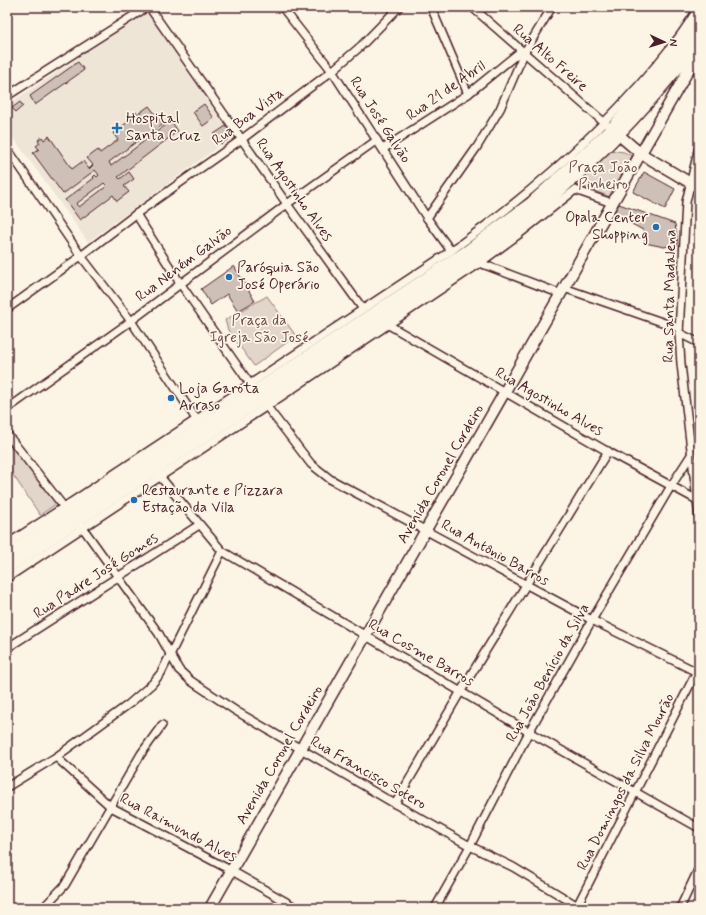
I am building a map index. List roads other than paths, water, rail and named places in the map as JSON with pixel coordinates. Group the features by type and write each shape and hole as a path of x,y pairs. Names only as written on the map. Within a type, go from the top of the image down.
{"main road":[{"path":"611,129 673,58 699,23"},
{"path":"7,567 73,517 353,333 535,205 611,129 677,69 699,40"},
{"path":"7,555 73,517 157,473 196,436 264,403 353,333"}],"street":[{"path":"7,96 148,7"},
{"name":"Rua Agostinho Alves","path":"148,7 363,309"},
{"name":"Rua José Galvão","path":"282,7 332,71 427,218 451,251"},
{"name":"Rua Boa Vista","path":"7,309 81,256 136,214 242,139 332,71 361,46 399,7"},
{"path":"431,7 468,94"},
{"name":"Rua Alto Freire","path":"472,7 611,129"},
{"path":"427,218 477,147 500,109 523,52 552,7"},
{"path":"695,185 640,153 611,129 638,87 676,41 699,7"},
{"name":"Rua 21 de Abril","path":"383,149 468,94 523,52"},
{"name":"Avenida Coronel Cordeiro","path":"210,908 640,153 689,68 699,56"},
{"name":"Rua Neném Galvão","path":"7,409 131,321 287,204 377,140"},
{"name":"Rua Santa Madalena","path":"699,147 695,185 686,202 679,330 681,364 699,518"},
{"path":"7,148 81,256 131,321 196,436 250,384 451,251 490,223 575,190 612,203"},
{"path":"264,403 480,263 518,236 535,205"},
{"path":"136,214 180,283 250,384"},
{"path":"480,263 679,330 699,343"},
{"name":"Rua Agostinho Alves","path":"387,324 608,451 698,500"},
{"name":"Rua Antônio Barros","path":"264,403 311,464 330,479 592,620 698,671"},
{"name":"Rua Francisco Sotero","path":"7,434 119,578 159,634 179,670 191,681 236,712 470,846 513,866 578,907"},
{"path":"395,804 461,691 608,451"},
{"name":"Rua João Benício da Silva","path":"435,908 470,846 529,732 592,620 671,486 691,455"},
{"name":"Rua Cosme Barros","path":"157,473 222,551 529,732 699,828"},
{"path":"7,544 73,517"},
{"path":"7,578 73,517"},
{"name":"Rua Padre José Gomes","path":"7,648 119,578 199,525"},
{"path":"7,787 56,757 129,704 152,684 161,673 170,656 222,551"},
{"name":"Rua Domingos da Silva Mourão","path":"578,907 698,671"},
{"path":"45,907 65,885 141,754 162,725"},
{"name":"Rua Raimundo Alves","path":"56,757 111,807 232,871 297,908"},
{"path":"680,908 699,868"}],"place":[{"name":"Hospital Santa Cruz","path":"117,128"},
{"name":"Opala Center Shopping","path":"656,227"},
{"name":"Paróquia São José Operário","path":"229,277"},
{"name":"Loja Garota Arraso","path":"171,398"},
{"name":"Restaurante e Pizzara Estação da Vila","path":"134,500"}],"park label":[{"name":"Praça João Pinheiro","path":"603,176"},
{"name":"Praça da Igreja São José","path":"259,330"}]}
